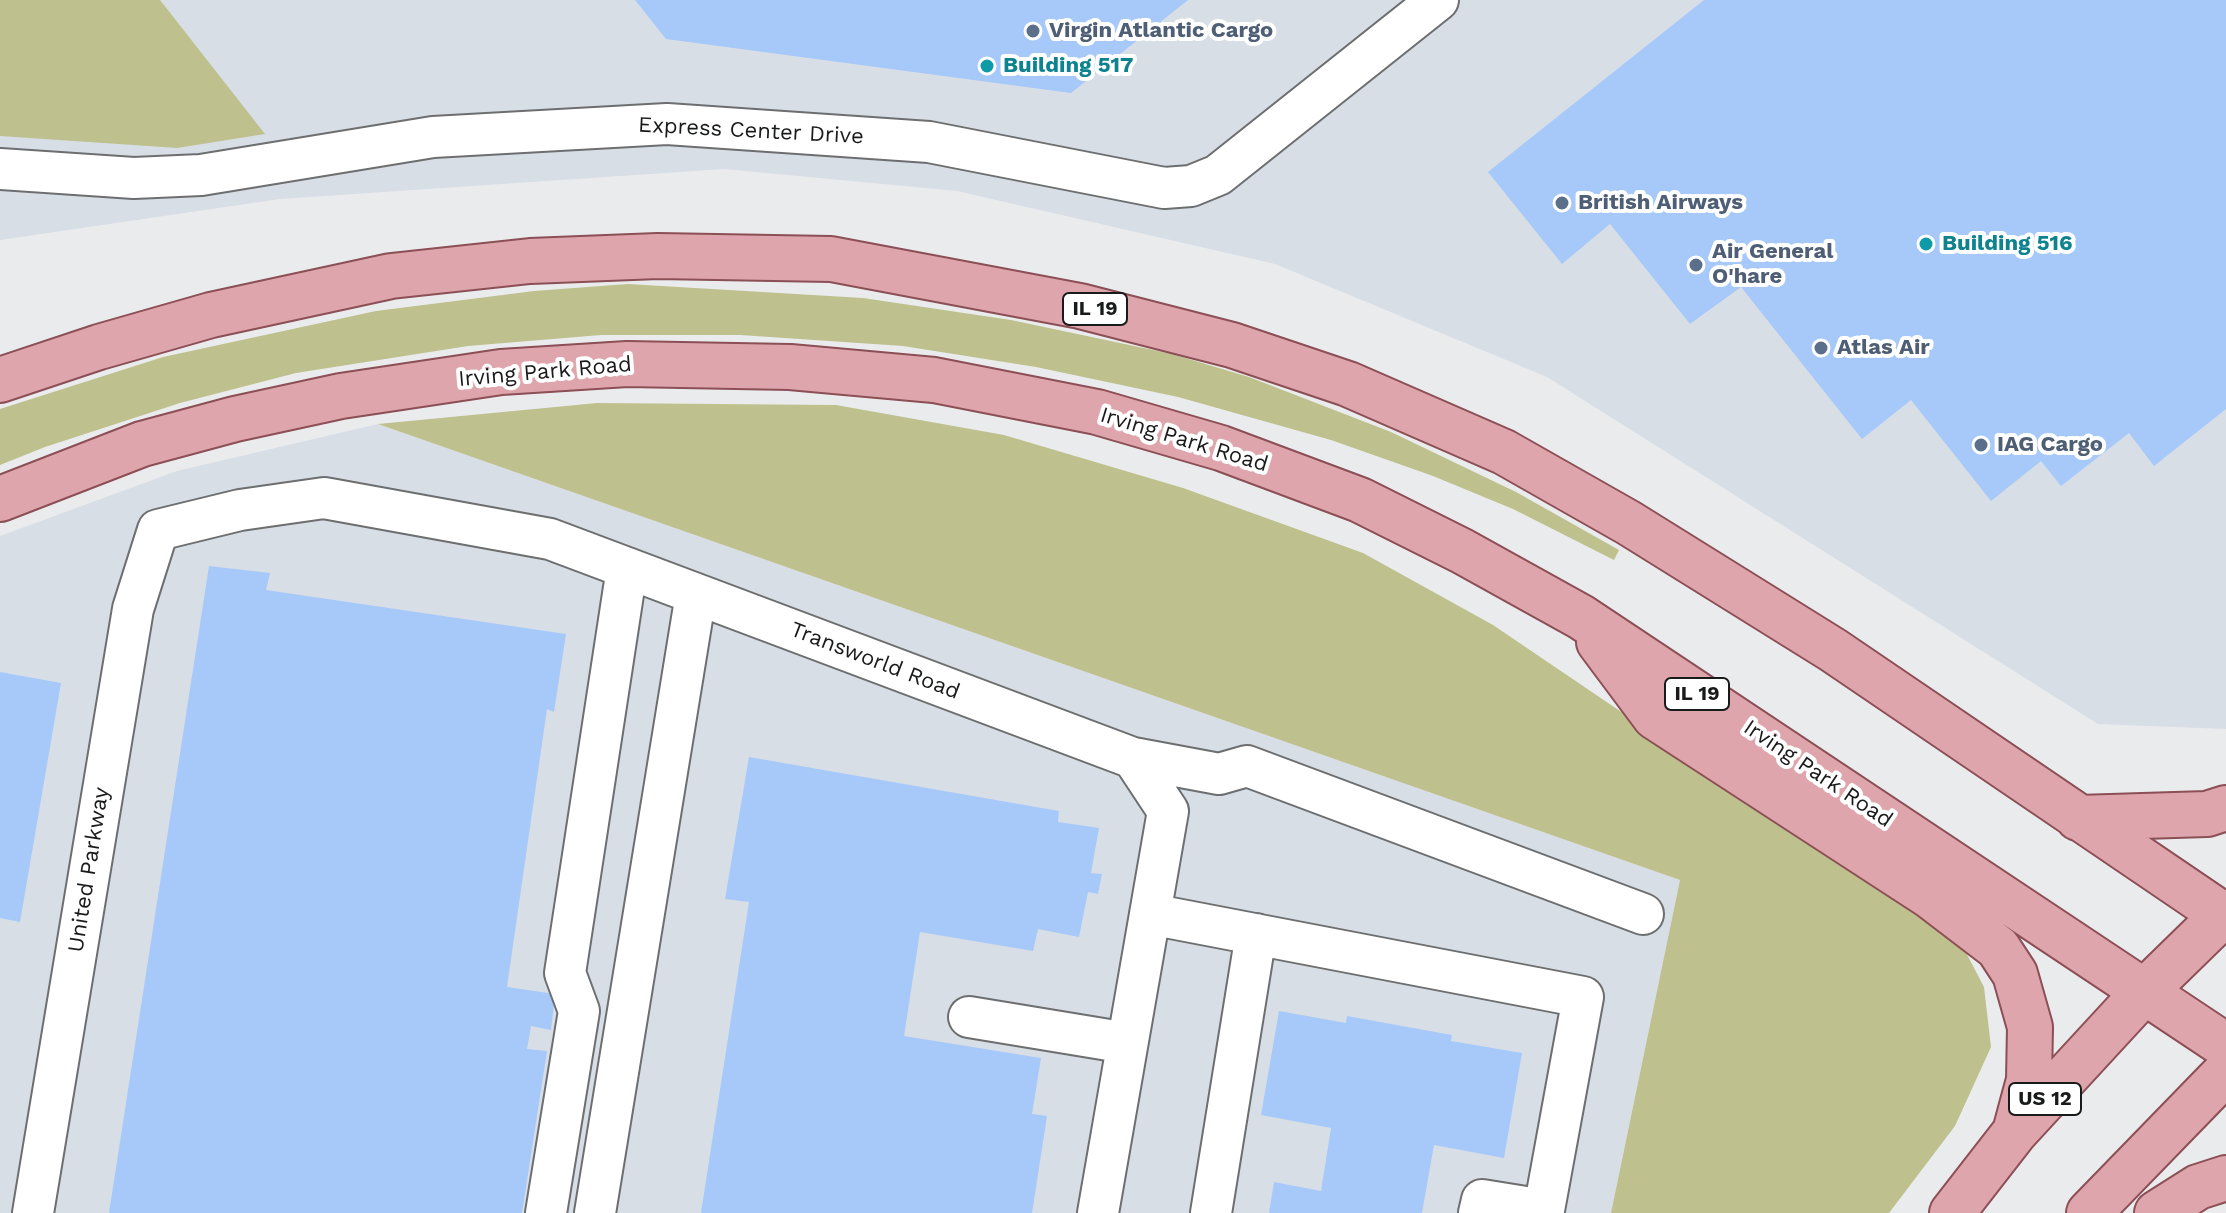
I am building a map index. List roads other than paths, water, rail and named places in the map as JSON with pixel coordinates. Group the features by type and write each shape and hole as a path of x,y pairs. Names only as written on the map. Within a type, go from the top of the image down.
{"main road":[{"name":"IL 19","path":"0,380 99,347 226,311 391,276 530,261 658,256 831,259 1080,306 1232,345 1305,369 1504,452 1629,523 1833,650 2225,915"},
{"name":"Irving Park Road","path":"0,499 142,444 341,396 501,372 627,364 790,367 934,380 1097,412 1221,448 1360,500 1462,551 1581,617 2226,1046"},
{"path":"1581,617 1655,717 1930,896 1998,948 2015,974 2030,1027 2029,1080 2015,1132"},
{"path":"2078,818 2207,814 2226,808"},
{"name":"US 12","path":"1952,1213 2015,1132 2145,991 2225,915"},
{"path":"2089,1213 2226,1072"},
{"path":"2157,1213 2198,1187 2226,1178"}],"street":[{"name":"Express Center Drive","path":"0,169 134,178 201,175 433,137 667,124 929,142 1164,188 1191,186 1218,175 1438,0"},
{"name":"Transworld Road","path":"158,530 240,510 324,498 550,539 1133,758 1219,774 1247,766 1643,914"},
{"name":"United Parkway","path":"33,1213 133,609 158,530"},
{"path":"546,1213 579,1011 565,973 627,568"},
{"path":"595,1213 696,594"},
{"path":"1098,1213 1168,811 1133,758"},
{"path":"1150,914 1583,997 1544,1210 1482,1200 1479,1213"},
{"path":"1211,1213 1256,934"},
{"path":"969,1017 1127,1043"}],"place":[{"name":"Virgin Atlantic Cargo","path":"1033,31"},
{"name":"Building 517","path":"987,66"},
{"name":"British Airways","path":"1562,203"},
{"name":"Building 516","path":"1926,244"},
{"name":"Air General O'hare","path":"1696,265"},
{"name":"Atlas Air","path":"1821,348"},
{"name":"IAG Cargo","path":"1981,445"}]}
